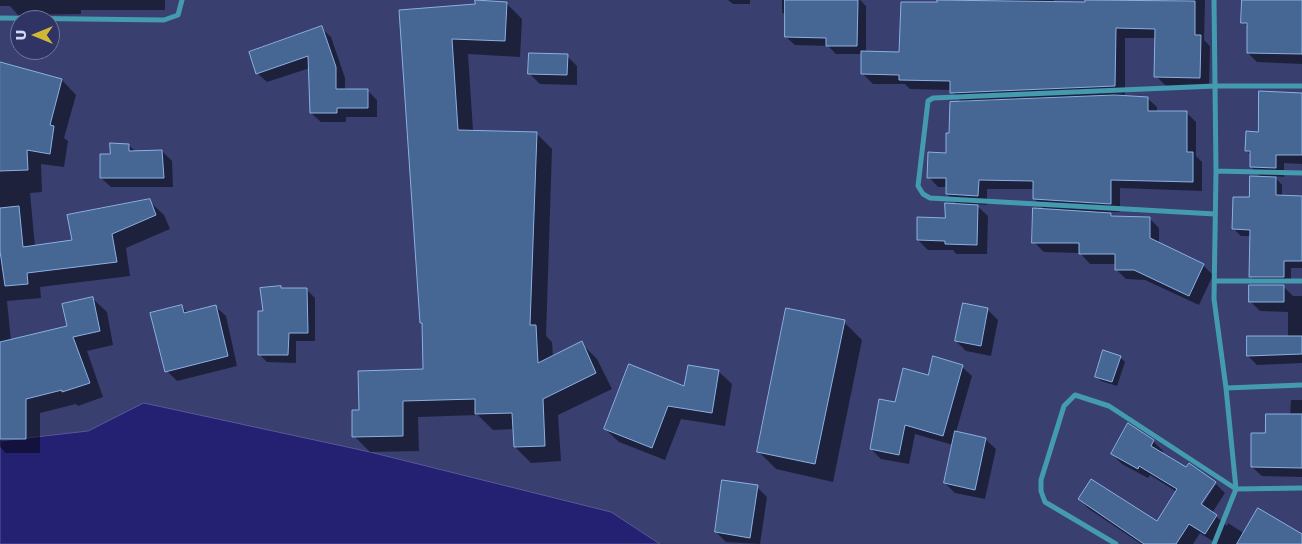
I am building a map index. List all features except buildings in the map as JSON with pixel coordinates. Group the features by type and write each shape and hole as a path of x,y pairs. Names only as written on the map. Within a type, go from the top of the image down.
{"street":[{"path":"0,18 164,20 178,15 182,0"},
{"path":"1214,0 1216,171 1216,281 1214,299 1226,388 1236,489 1214,544"},
{"path":"1215,214 930,198 923,194 918,186 928,101 933,98 1215,86 1302,86"},
{"path":"1216,171 1302,173"},
{"path":"1216,281 1302,281"},
{"path":"1226,388 1302,386"},
{"path":"1116,544 1045,502 1041,492 1041,480 1064,406 1075,395 1109,406 1236,489 1302,488"}],"shaded area":[{"path":"144,403 370,452 611,512 660,544 0,544 0,441 88,431"}]}
